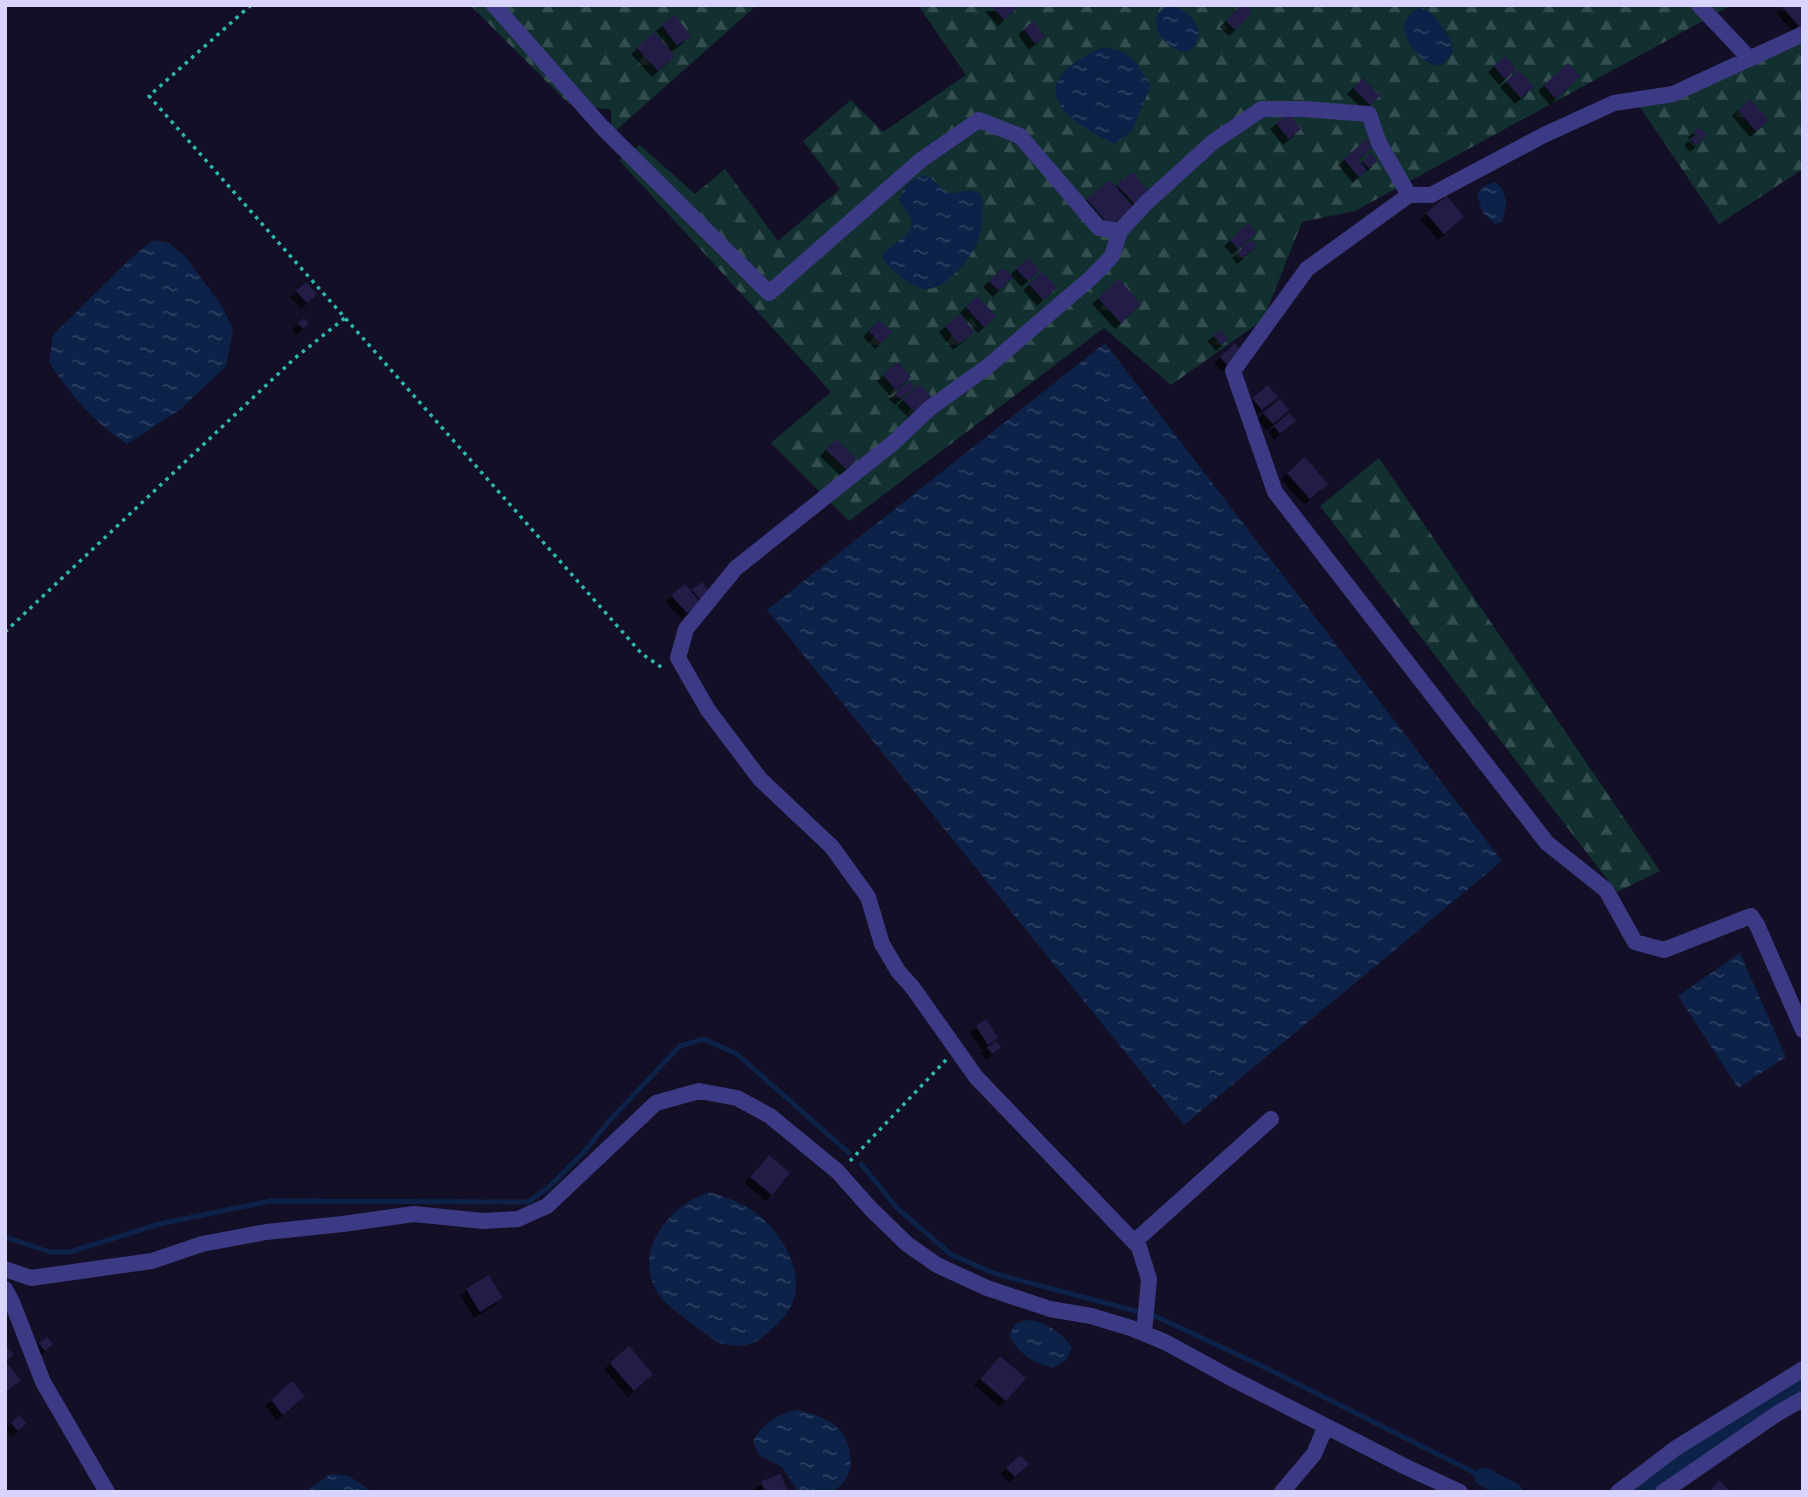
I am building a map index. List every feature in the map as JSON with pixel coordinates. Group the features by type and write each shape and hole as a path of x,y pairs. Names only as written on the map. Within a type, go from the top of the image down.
{"street":[{"path":"494,5 602,127 769,293 921,160 979,120 1020,136 1099,228 1120,231"},
{"path":"1699,5 1750,59"},
{"path":"1803,34 1673,94 1614,103 1544,135 1431,195 1409,195 1307,269 1233,371 1275,492 1546,843 1606,890 1635,942 1664,950 1751,916 1758,925 1803,1030"},
{"path":"1144,1333 1149,1279 1143,1256 1135,1242 976,1077 898,971 882,944 868,897 832,847 760,779 708,710 678,658 686,629 736,568 893,443 930,408 988,367 1092,277 1112,256 1120,231 1146,203 1213,142 1262,109 1369,114 1379,143 1409,195"},
{"path":"5,1269 31,1278 152,1261 202,1244 266,1232 414,1214 484,1221 518,1219 547,1206 656,1103 699,1091 737,1098 770,1116 837,1171 907,1244 937,1265 987,1288 1050,1309 1091,1316 1165,1342 1460,1492"},
{"path":"1135,1242 1271,1119"},
{"path":"5,1289 43,1382 107,1492"},
{"path":"1618,1492 1676,1448 1803,1369"},
{"path":"1663,1492 1778,1413 1803,1399"},
{"path":"1282,1492 1314,1454 1326,1426"}],"path":[{"path":"251,5 149,96 642,654 670,674 693,684"},
{"path":"5,632 266,385 346,317"},
{"path":"837,1171 926,1084 955,1050"}],"green space":[{"path":"470,5 757,5 611,135 611,110 569,104"},
{"path":"918,5 1732,5 1355,211 1302,222 1263,320 1171,385 1104,328 849,521 771,443 831,392 619,160 640,145 695,194 725,169 778,241 840,189 803,141 851,100 883,132 966,75"},
{"path":"1803,30 1803,169 1719,224 1640,107"},
{"path":"1379,458 1660,871 1617,892 1320,506"}],"water":[{"path":"1168,5 1184,11 1196,23 1198,38 1187,52 1170,46 1156,26 1160,11"},
{"path":"1418,8 1431,13 1451,42 1452,52 1445,62 1437,66 1420,56 1411,45 1403,26 1410,14"},
{"path":"1101,48 1119,50 1131,58 1151,85 1132,131 1115,144 1077,122 1057,99 1056,87 1062,74 1077,61"},
{"path":"923,175 931,178 949,194 971,190 981,194 982,206 979,237 969,258 941,285 926,289 907,282 895,273 882,257 909,231 911,220 899,200 908,184"},
{"path":"1495,182 1503,190 1506,205 1502,222 1495,224 1483,213 1477,195 1482,187"},
{"path":"153,240 169,243 184,255 222,306 233,330 226,366 181,409 127,444 104,427 84,407 65,386 49,362 53,335"},
{"path":"1105,343 1502,861 1184,1125 767,610"},
{"path":"1740,953 1786,1057 1738,1088 1678,996"},
{"path":"709,1192 743,1205 765,1221 786,1248 792,1263 796,1279 795,1295 789,1309 767,1334 749,1344 735,1346 717,1342 666,1303 652,1281 649,1266 655,1238 672,1215 684,1205"},
{"path":"1026,1320 1046,1325 1062,1336 1072,1347 1066,1360 1053,1368 1022,1353 1009,1336 1015,1324"},
{"path":"798,1410 833,1424 846,1440 851,1459 850,1469 840,1486 831,1491 798,1492 782,1467 759,1455 753,1441 772,1420"},
{"path":"331,1474 349,1476 372,1492 305,1492"}],"building":[{"path":"991,5 1020,5 1004,20"},
{"path":"1241,5 1245,5 1252,13 1235,30 1226,21"},
{"path":"1803,5 1803,25 1800,27 1782,7"},
{"path":"675,15 691,36 677,46 662,25"},
{"path":"1033,21 1045,36 1035,44 1024,29"},
{"path":"654,32 675,56 658,71 637,48"},
{"path":"1505,56 1516,69 1505,79 1494,66"},
{"path":"1568,63 1580,76 1556,99 1544,85"},
{"path":"1518,70 1534,87 1521,98 1506,81"},
{"path":"1363,78 1380,96 1370,105 1353,88"},
{"path":"1750,99 1769,120 1756,131 1738,110"},
{"path":"1288,113 1301,129 1289,139 1276,123"},
{"path":"1699,127 1707,136 1701,141 1694,132"},
{"path":"1695,135 1701,142 1696,146 1690,139"},
{"path":"1367,139 1373,147 1358,160 1367,170 1359,177 1344,159"},
{"path":"1371,153 1378,161 1369,168 1362,161"},
{"path":"1132,172 1150,193 1136,205 1117,185"},
{"path":"1110,180 1133,207 1111,227 1087,199"},
{"path":"1447,196 1464,217 1444,234 1426,213"},
{"path":"1248,223 1256,233 1238,249 1230,240"},
{"path":"1251,240 1257,246 1243,258 1238,252"},
{"path":"1028,258 1040,270 1028,281 1016,269"},
{"path":"1003,268 1013,277 999,291 989,281"},
{"path":"1042,272 1057,287 1043,300 1029,284"},
{"path":"1119,279 1141,304 1121,323 1098,298"},
{"path":"306,282 317,294 307,303 296,291"},
{"path":"977,296 996,316 984,327 966,307"},
{"path":"960,314 974,332 959,344 945,326"},
{"path":"304,318 309,323 303,329 298,323"},
{"path":"879,320 892,332 881,343 869,331"},
{"path":"1220,330 1228,339 1222,345 1213,335"},
{"path":"1235,343 1243,353 1228,366 1220,357"},
{"path":"898,362 911,377 896,390 883,375"},
{"path":"909,381 914,387 901,399 895,393"},
{"path":"919,384 932,397 916,413 903,400"},
{"path":"1268,385 1278,397 1262,410 1252,398"},
{"path":"1280,399 1289,410 1273,424 1263,413"},
{"path":"1289,413 1296,421 1280,434 1274,426"},
{"path":"836,439 857,459 847,470 826,450"},
{"path":"1305,457 1328,484 1310,499 1287,473"},
{"path":"702,582 711,594 702,602 692,590"},
{"path":"685,584 700,602 687,613 671,595"},
{"path":"986,1019 998,1038 988,1045 976,1026"},
{"path":"996,1041 1001,1047 992,1054 987,1047"},
{"path":"769,1155 790,1173 772,1195 750,1177"},
{"path":"489,1275 503,1298 480,1312 466,1289"},
{"path":"47,1337 53,1344 45,1351 39,1343"},
{"path":"5,1345 14,1354 7,1361 5,1359"},
{"path":"629,1346 653,1374 634,1391 610,1363"},
{"path":"1000,1356 1026,1378 1006,1401 980,1379"},
{"path":"5,1361 21,1380 8,1391 5,1388"},
{"path":"292,1381 305,1396 283,1415 271,1400"},
{"path":"19,1415 27,1423 18,1431 11,1423"},
{"path":"1020,1455 1029,1464 1015,1477 1006,1468"},
{"path":"781,1474 788,1492 765,1492 761,1481"},
{"path":"1719,1480 1731,1492 1708,1492"}],"waterway":[{"path":"5,1237 50,1252 70,1252 159,1224 271,1201 528,1202 549,1187 584,1152 609,1121 680,1046 704,1039 737,1054 849,1153"},
{"path":"861,1164 897,1208 952,1255 996,1274 1136,1311"},
{"path":"1155,1316 1264,1367 1491,1481"},
{"path":"1636,1492 1803,1381"},
{"path":"1484,1477 1513,1492"}]}
